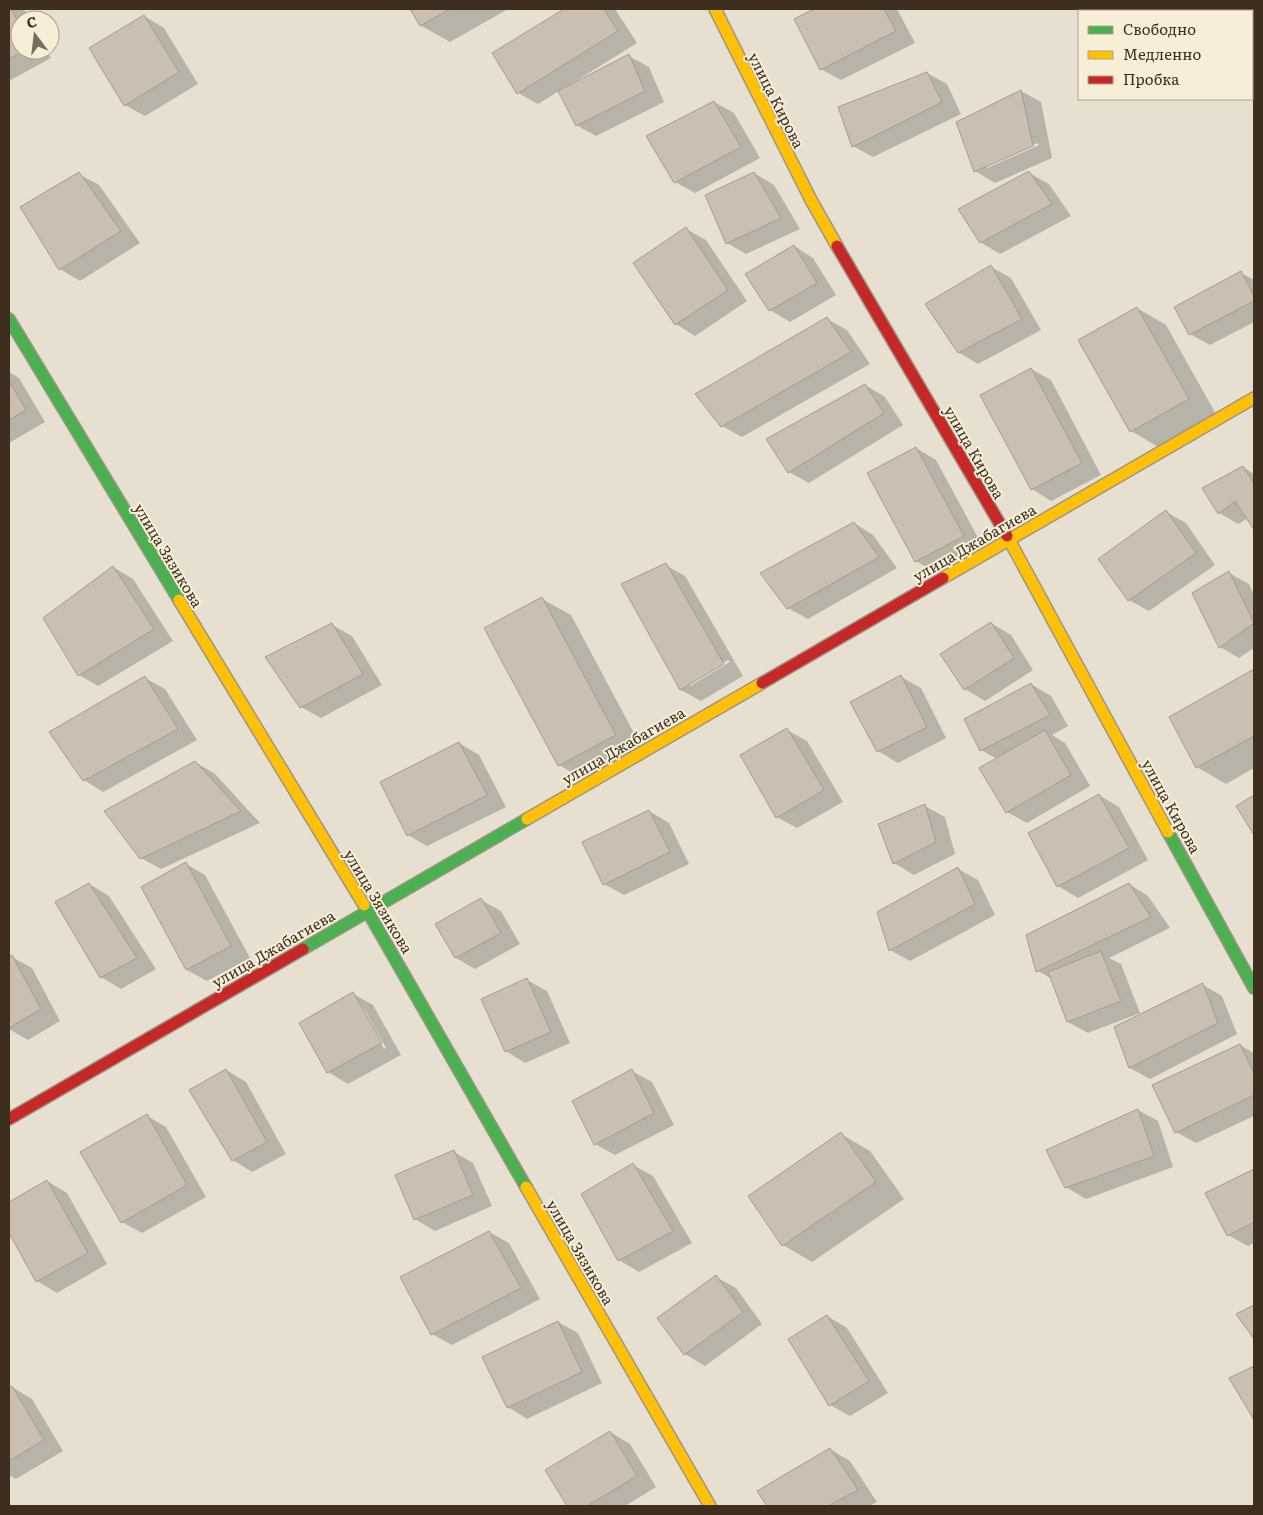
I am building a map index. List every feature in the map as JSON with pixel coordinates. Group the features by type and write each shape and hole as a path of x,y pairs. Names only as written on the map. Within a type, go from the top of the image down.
{"street":[{"name":"улица Кирова","path":"714,9 811,200 1008,540 1254,988"},
{"name":"улица Зязикова","path":"9,320 367,910 710,1506"},
{"name":"улица Джабагиева","path":"9,1119 1254,398"}],"building":[{"path":"9,9 11,9 10,58"},
{"path":"410,9 450,9 420,26"},
{"path":"564,9 604,9 618,31 517,94 492,53"},
{"path":"814,9 884,9 896,31 820,70 794,19"},
{"path":"144,15 179,72 124,106 89,48"},
{"path":"629,54 645,91 576,126 558,91"},
{"path":"927,72 942,102 852,147 838,107"},
{"path":"1021,90 1033,146 974,172 956,122"},
{"path":"714,101 741,147 674,183 646,136"},
{"path":"1029,171 1052,204 980,243 958,209"},
{"path":"79,172 121,231 59,270 20,207"},
{"path":"754,172 781,218 726,244 705,195"},
{"path":"686,227 728,290 675,325 633,263"},
{"path":"794,245 817,283 769,311 745,274"},
{"path":"991,265 1022,319 958,353 925,304"},
{"path":"1241,271 1254,296 1254,301 1189,335 1174,307"},
{"path":"1137,307 1189,399 1130,432 1078,340"},
{"path":"827,317 851,352 721,427 695,394"},
{"path":"1031,368 1082,463 1031,490 980,395"},
{"path":"9,381 26,410 9,420"},
{"path":"865,384 884,413 788,473 766,439"},
{"path":"916,447 964,536 915,562 867,473"},
{"path":"1243,466 1254,484 1254,530 1235,501 1218,514 1202,488"},
{"path":"1166,510 1196,553 1128,601 1098,559"},
{"path":"854,522 879,557 787,609 760,573"},
{"path":"666,563 724,664 680,690 621,584"},
{"path":"113,566 154,629 78,676 43,618"},
{"path":"1229,571 1254,623 1219,648 1192,593"},
{"path":"542,597 616,735 558,766 484,628"},
{"path":"991,622 1014,658 964,690 940,654"},
{"path":"332,623 363,674 300,708 265,657"},
{"path":"1254,669 1254,736 1196,768 1169,717"},
{"path":"901,675 927,727 877,752 850,702"},
{"path":"145,676 178,729 83,781 49,732"},
{"path":"1031,683 1050,715 980,751 964,719"},
{"path":"787,728 824,790 776,818 740,755"},
{"path":"1045,730 1071,775 1006,813 979,768"},
{"path":"459,742 487,795 407,836 380,782"},
{"path":"195,761 241,811 140,859 104,811"},
{"path":"1099,794 1129,848 1057,887 1028,833"},
{"path":"1254,795 1254,835 1236,806"},
{"path":"925,804 936,842 893,864 878,824"},
{"path":"649,810 670,852 603,885 582,842"},
{"path":"186,862 231,946 186,970 141,887"},
{"path":"958,867 975,904 889,951 877,912"},
{"path":"89,883 137,958 100,978 55,902"},
{"path":"1129,883 1151,917 1036,972 1026,935"},
{"path":"481,898 501,933 455,958 435,924"},
{"path":"1101,951 1121,1001 1067,1022 1048,972"},
{"path":"12,955 41,1009 9,1028 9,957"},
{"path":"527,978 551,1032 505,1052 481,999"},
{"path":"1203,983 1218,1023 1129,1068 1114,1027"},
{"path":"353,992 382,1043 327,1073 299,1023"},
{"path":"1240,1044 1254,1073 1254,1095 1175,1133 1152,1085"},
{"path":"226,1069 267,1142 232,1161 189,1090"},
{"path":"632,1069 654,1113 594,1145 572,1101"},
{"path":"1138,1109 1154,1156 1065,1188 1046,1150"},
{"path":"147,1114 187,1185 121,1223 80,1152"},
{"path":"841,1132 876,1182 782,1246 748,1196"},
{"path":"454,1150 473,1195 414,1220 395,1175"},
{"path":"633,1163 673,1231 618,1261 581,1194"},
{"path":"1254,1169 1254,1222 1227,1236 1205,1193"},
{"path":"47,1180 88,1253 36,1282 9,1233 9,1202"},
{"path":"489,1231 521,1288 431,1335 400,1277"},
{"path":"716,1275 743,1312 684,1355 657,1318"},
{"path":"1254,1305 1254,1339 1236,1314"},
{"path":"827,1315 869,1381 829,1406 788,1339"},
{"path":"558,1321 582,1372 507,1408 482,1357"},
{"path":"1254,1366 1254,1420 1229,1378"},
{"path":"12,1386 44,1440 9,1461 9,1388"},
{"path":"610,1431 637,1476 587,1506 567,1506 545,1470"},
{"path":"830,1448 858,1490 828,1506 767,1506 757,1491"}],"traffic: fast":[{"path":"9,319 179,600"},
{"path":"303,949 527,819"},
{"path":"1168,832 1254,988"},
{"path":"364,905 526,1187"}],"traffic: slow":[{"path":"715,9 811,200 837,246"},
{"path":"943,578 1254,398"},
{"path":"1007,536 1168,832"},
{"path":"179,600 364,905"},
{"path":"527,819 762,683"},
{"path":"526,1187 710,1506"}],"traffic: jam":[{"path":"837,246 1007,536"},
{"path":"762,683 943,578"},
{"path":"9,1119 303,949"}]}
